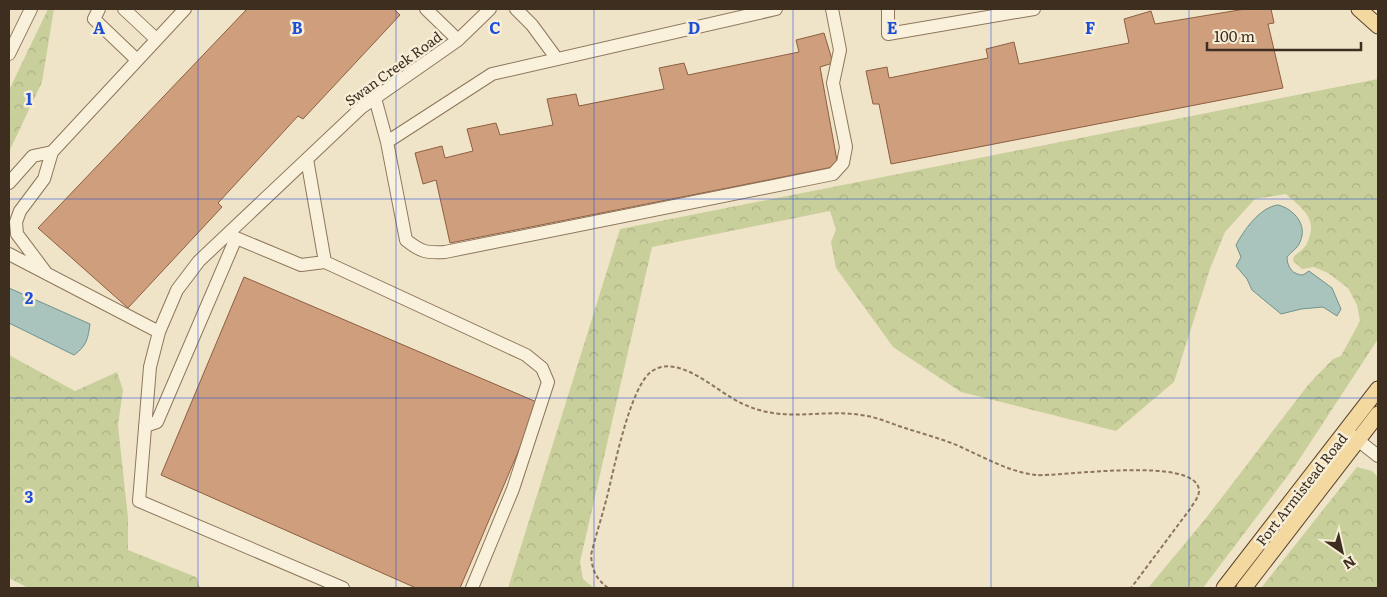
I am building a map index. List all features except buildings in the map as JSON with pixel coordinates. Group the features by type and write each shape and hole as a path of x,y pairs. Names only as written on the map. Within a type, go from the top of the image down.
{"main road":[{"path":"1358,9 1378,26"},
{"name":"Fort Armistead Road","path":"1244,588 1352,436 1378,389"},
{"name":"Fort Armistead Road","path":"1224,588 1352,436 1378,414"}],"street":[{"path":"9,54 31,9"},
{"path":"99,9 94,19 137,60"},
{"path":"124,9 156,39"},
{"path":"49,276 18,234 16,222 20,211 44,179 52,152 184,9"},
{"path":"426,9 458,40"},
{"name":"Swan Creek Road","path":"343,588 139,501 150,366 159,332 177,290 199,261 231,236 270,193 362,107 458,40 490,9"},
{"path":"516,9 532,25 557,59"},
{"path":"387,142 492,74 776,9"},
{"path":"375,98 387,142 406,240 416,249 427,253 445,252 833,174 843,163 846,147 833,83 840,50 832,9"},
{"path":"888,9 888,34 1034,9"},
{"path":"9,183 33,156 52,152"},
{"path":"307,159 325,262"},
{"path":"145,426 157,422 231,236 301,265 325,262 526,355 542,368 548,382 513,489 472,588"},
{"path":"9,254 159,332"},
{"path":"1352,436 1378,456"}],"path":[{"path":"608,588 595,575 591,555 620,446 634,399 642,382 650,372 659,367 669,365 692,374 741,403 769,413 802,416 837,413 868,416 956,445 1021,472 1050,475 1129,469 1175,474 1191,479 1197,485 1199,492 1196,499 1131,588"}],"green space":[{"path":"48,9 54,9 42,82 9,152 9,90"},
{"path":"1378,79 1378,339 1295,466 1203,588 1148,588 1206,518 1308,385 1333,359 1341,356 1360,321 1357,305 1348,288 1328,273 1314,267 1302,269 1293,261 1294,256 1307,244 1311,224 1302,208 1286,194 1255,199 1225,232 1210,269 1174,382 1116,431 961,392 893,347 836,268 831,242 836,230 830,211 652,247 580,562 583,579 594,588 508,588 620,229"},
{"path":"9,355 75,391 117,372 123,390 118,425 128,518 128,550 196,577 200,588 28,588 9,578"},
{"path":"1357,467 1372,471 1378,477 1378,588 1261,588"}],"water":[{"path":"1278,205 1294,214 1301,224 1302,236 1299,244 1287,257 1289,267 1299,275 1309,271 1332,288 1341,309 1337,316 1323,307 1301,309 1281,314 1252,290 1247,279 1236,266 1241,257 1236,245 1243,233 1253,220 1265,210"},
{"path":"9,288 90,324 87,338 82,348 74,355 9,323"}]}
